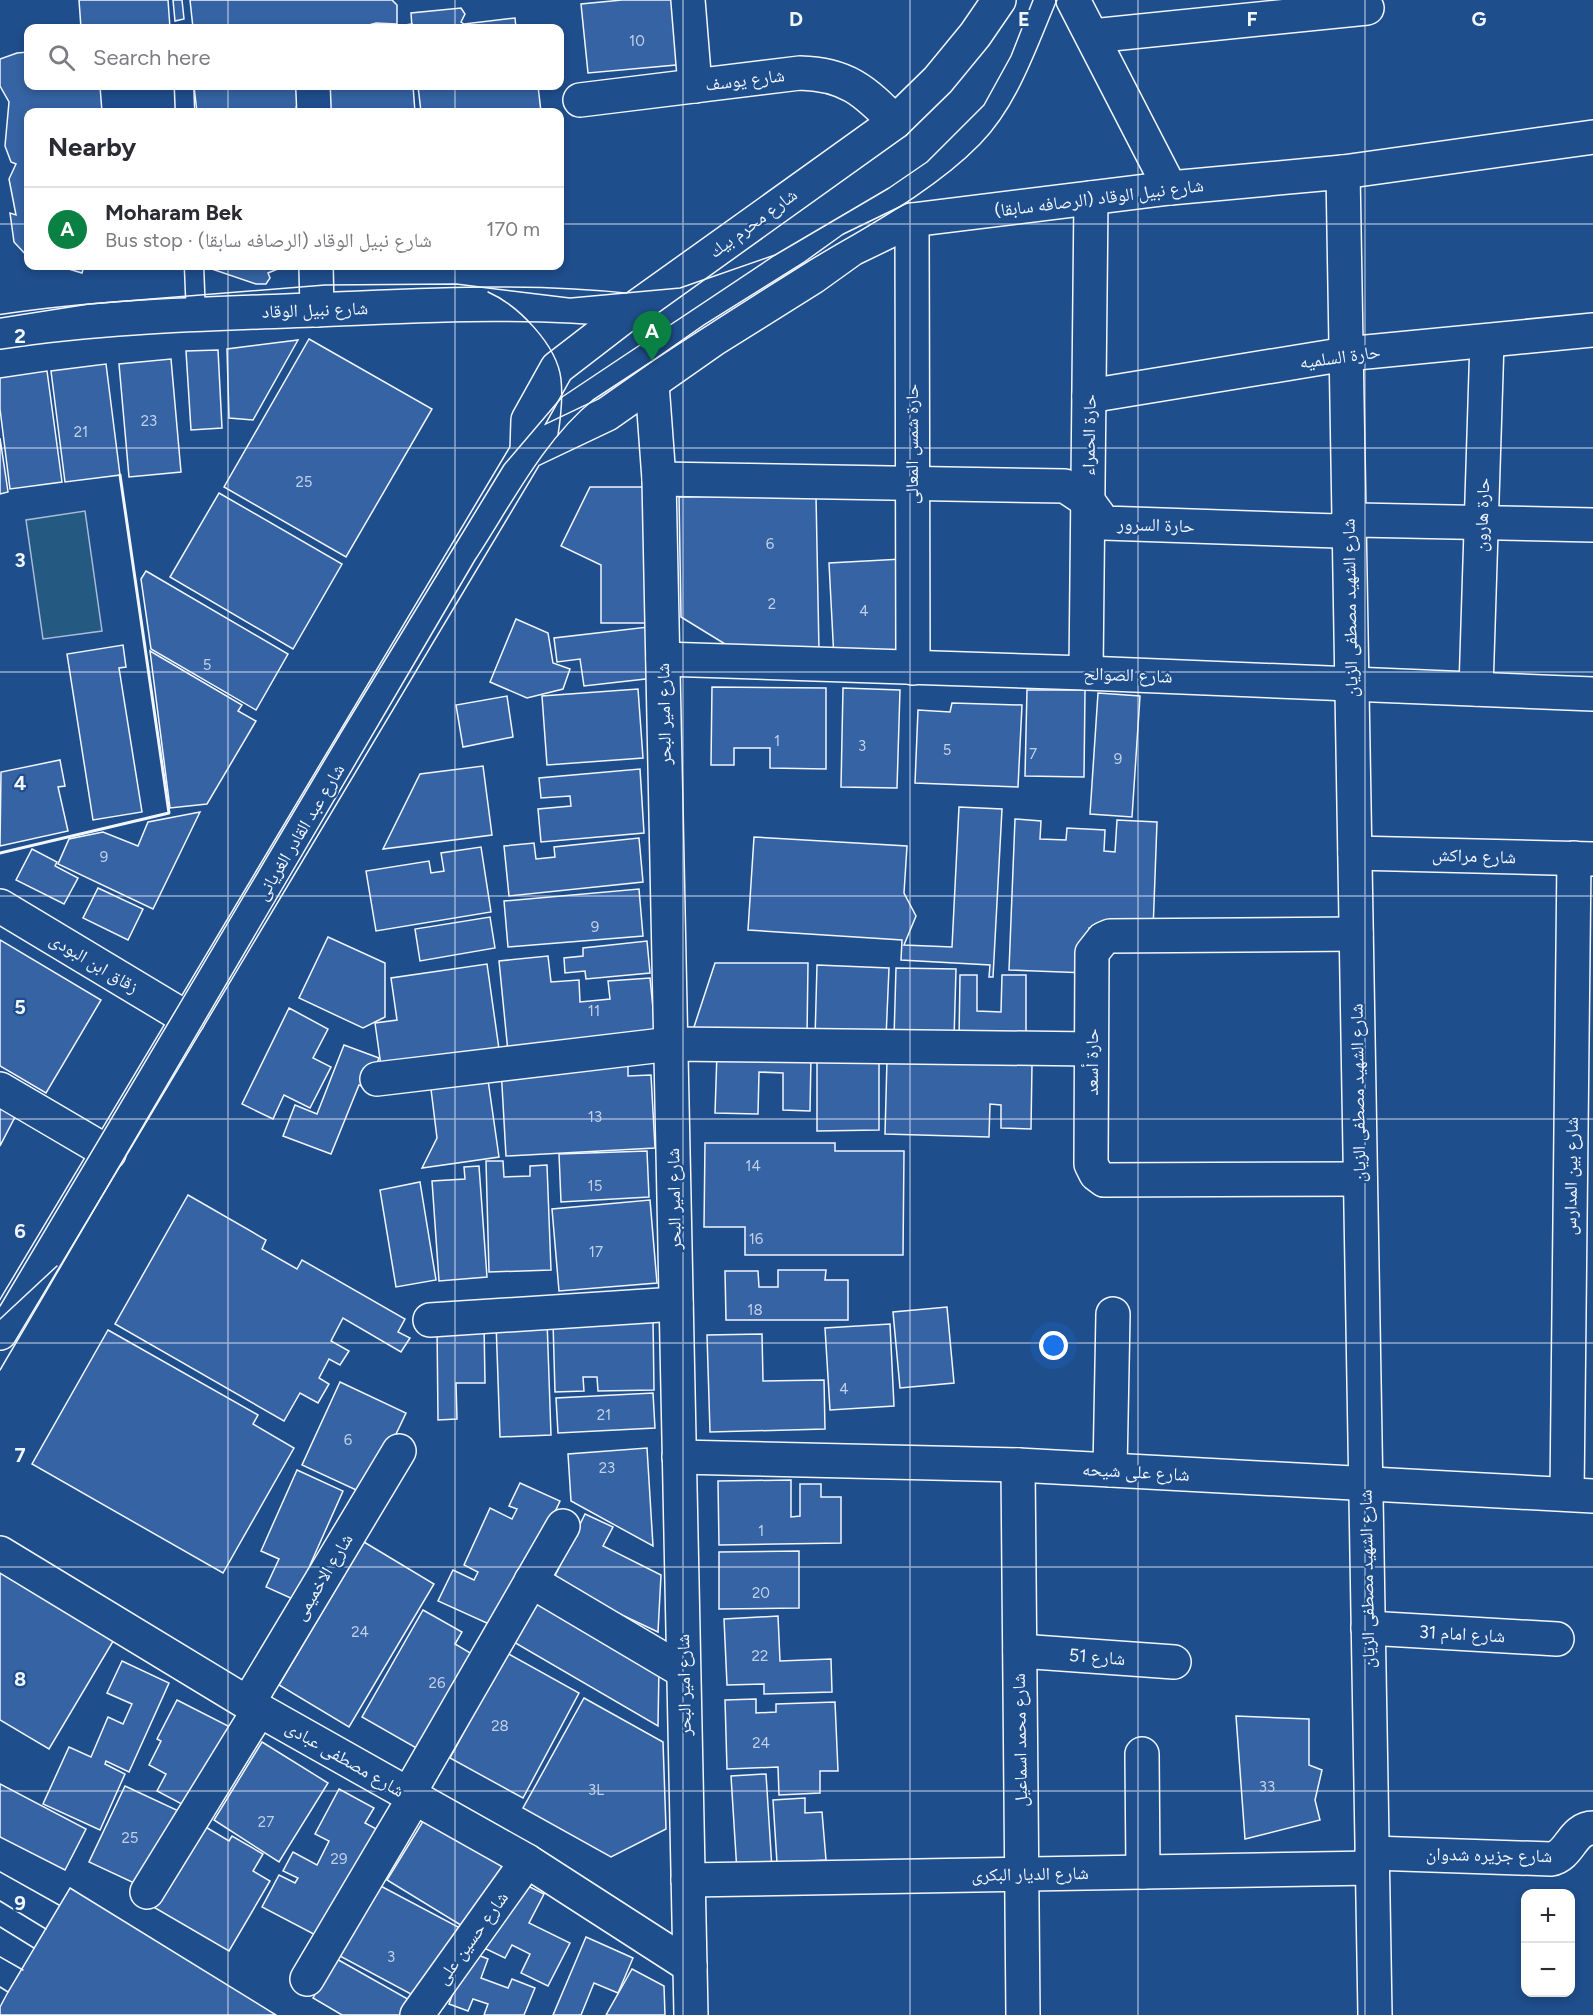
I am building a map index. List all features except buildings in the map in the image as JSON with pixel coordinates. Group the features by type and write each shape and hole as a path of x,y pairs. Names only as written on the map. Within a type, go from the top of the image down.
{"street":[{"path":"687,0 695,86"},
{"name":"شارع محرم بيك","path":"527,452 528,420 557,368 631,311 895,122 938,80 975,35 999,0"},
{"path":"1073,0 1170,188"},
{"path":"1092,36 1367,8"},
{"name":"شارع يوسف","path":"580,100 818,73 851,83 866,92 895,122"},
{"path":"313,90 314,108"},
{"name":"شارع نبيل الوقاد (الرصافه سابقا)","path":"652,384 714,339 813,277 852,249 912,220 1170,188 1343,172 1593,138"},
{"name":"شارع الشهيد مصطفى الزيان","path":"1343,172 1375,2015"},
{"name":"حارة الحمراء","path":"1086,673 1091,198"},
{"name":"حارة شمس المعالى","path":"912,220 913,668"},
{"path":"316,270 317,310"},
{"name":"شارع نبيل الوقاد","path":"0,332 52,324 196,315 486,303 579,305 631,311"},
{"name":"حارة السلميه","path":"1089,396 1346,354 1593,330"},
{"name":"حارة هارون","path":"1476,689 1487,341"},
{"path":"527,452 607,414 652,384"},
{"name":"شارع امير البحر","path":"652,384 659,479 690,2015"},
{"name":"شارع عبد القادر الغريانى","path":"0,1333 110,1154 188,1019 527,452"},
{"name":"حارة السرور","path":"659,479 1065,486 1088,501 1104,523 1337,531 1349,522 1358,520 1593,525"},
{"name":"شارع الصوالح","path":"663,659 1086,673 1593,694"},
{"name":"شارع مراكش","path":"1355,853 1583,859"},
{"name":"شارع بين المدارس","path":"1580,1495 1583,859"},
{"name":"زقاق ابن البودى","path":"0,906 188,1019"},
{"name":"حارة أسعد","path":"1356,934 1110,936 1103,939 1092,953 1091,1164 1096,1174 1104,1180 1360,1179"},
{"path":"377,1079 670,1044 1091,1048"},
{"path":"0,1089 110,1154"},
{"path":"430,1320 676,1304"},
{"path":"1110,1470 1113,1314"},
{"name":"شارع الاخميمى","path":"147,1892 399,1451"},
{"name":"شارع على شيحه","path":"679,1457 1018,1465 1580,1495"},
{"name":"شارع محمد اسماعيل","path":"1018,1465 1023,2015"},
{"path":"307,1979 563,1526"},
{"name":"شارع مصطفى عبادى","path":"0,1553 253,1706 527,1862 690,1966"},
{"path":"531,1581 683,1671"},
{"name":"شارع امام 31","path":"1368,1629 1557,1639"},
{"name":"شارع 51","path":"1020,1651 1174,1662"},
{"path":"1142,1754 1143,1872"},
{"name":"شارع جزيره شدوان","path":"1372,1861 1551,1859 1563,1854 1581,1832 1593,1828"},
{"name":"شارع الديار البكرى","path":"688,1880 1143,1872 1372,1861"},
{"name":"شارع حسين على","path":"417,2015 527,1862"}],"lane":[{"path":"184,90 185,108"},
{"path":"194,270 196,315"}],"shaded area":[{"path":"85,511 102,631 43,639 26,520"}],"tram line":[{"path":"0,318 89,304 325,285 456,284 570,298 680,288 775,255 889,188 927,162 984,105 1011,56 1033,0"},
{"path":"0,1370 475,560 543,454 575,416 593,400 780,279 919,194 961,162 993,129 1016,94 1057,0"},
{"path":"0,1306 343,729 504,465 562,397 775,255"},
{"path":"488,292 512,306 523,316 552,353 558,366 562,386 558,435"},
{"path":"0,1319 57,1266"},
{"path":"0,1872 59,1905"},
{"path":"0,1901 46,1929"},
{"path":"0,1927 34,1948"},
{"path":"0,1957 23,1970"},
{"path":"0,1987 8,1992"}],"wall":[{"path":"0,853 169,813 120,475"}],"place":[{"name":"Moharam Bek","path":"652,361"}]}
